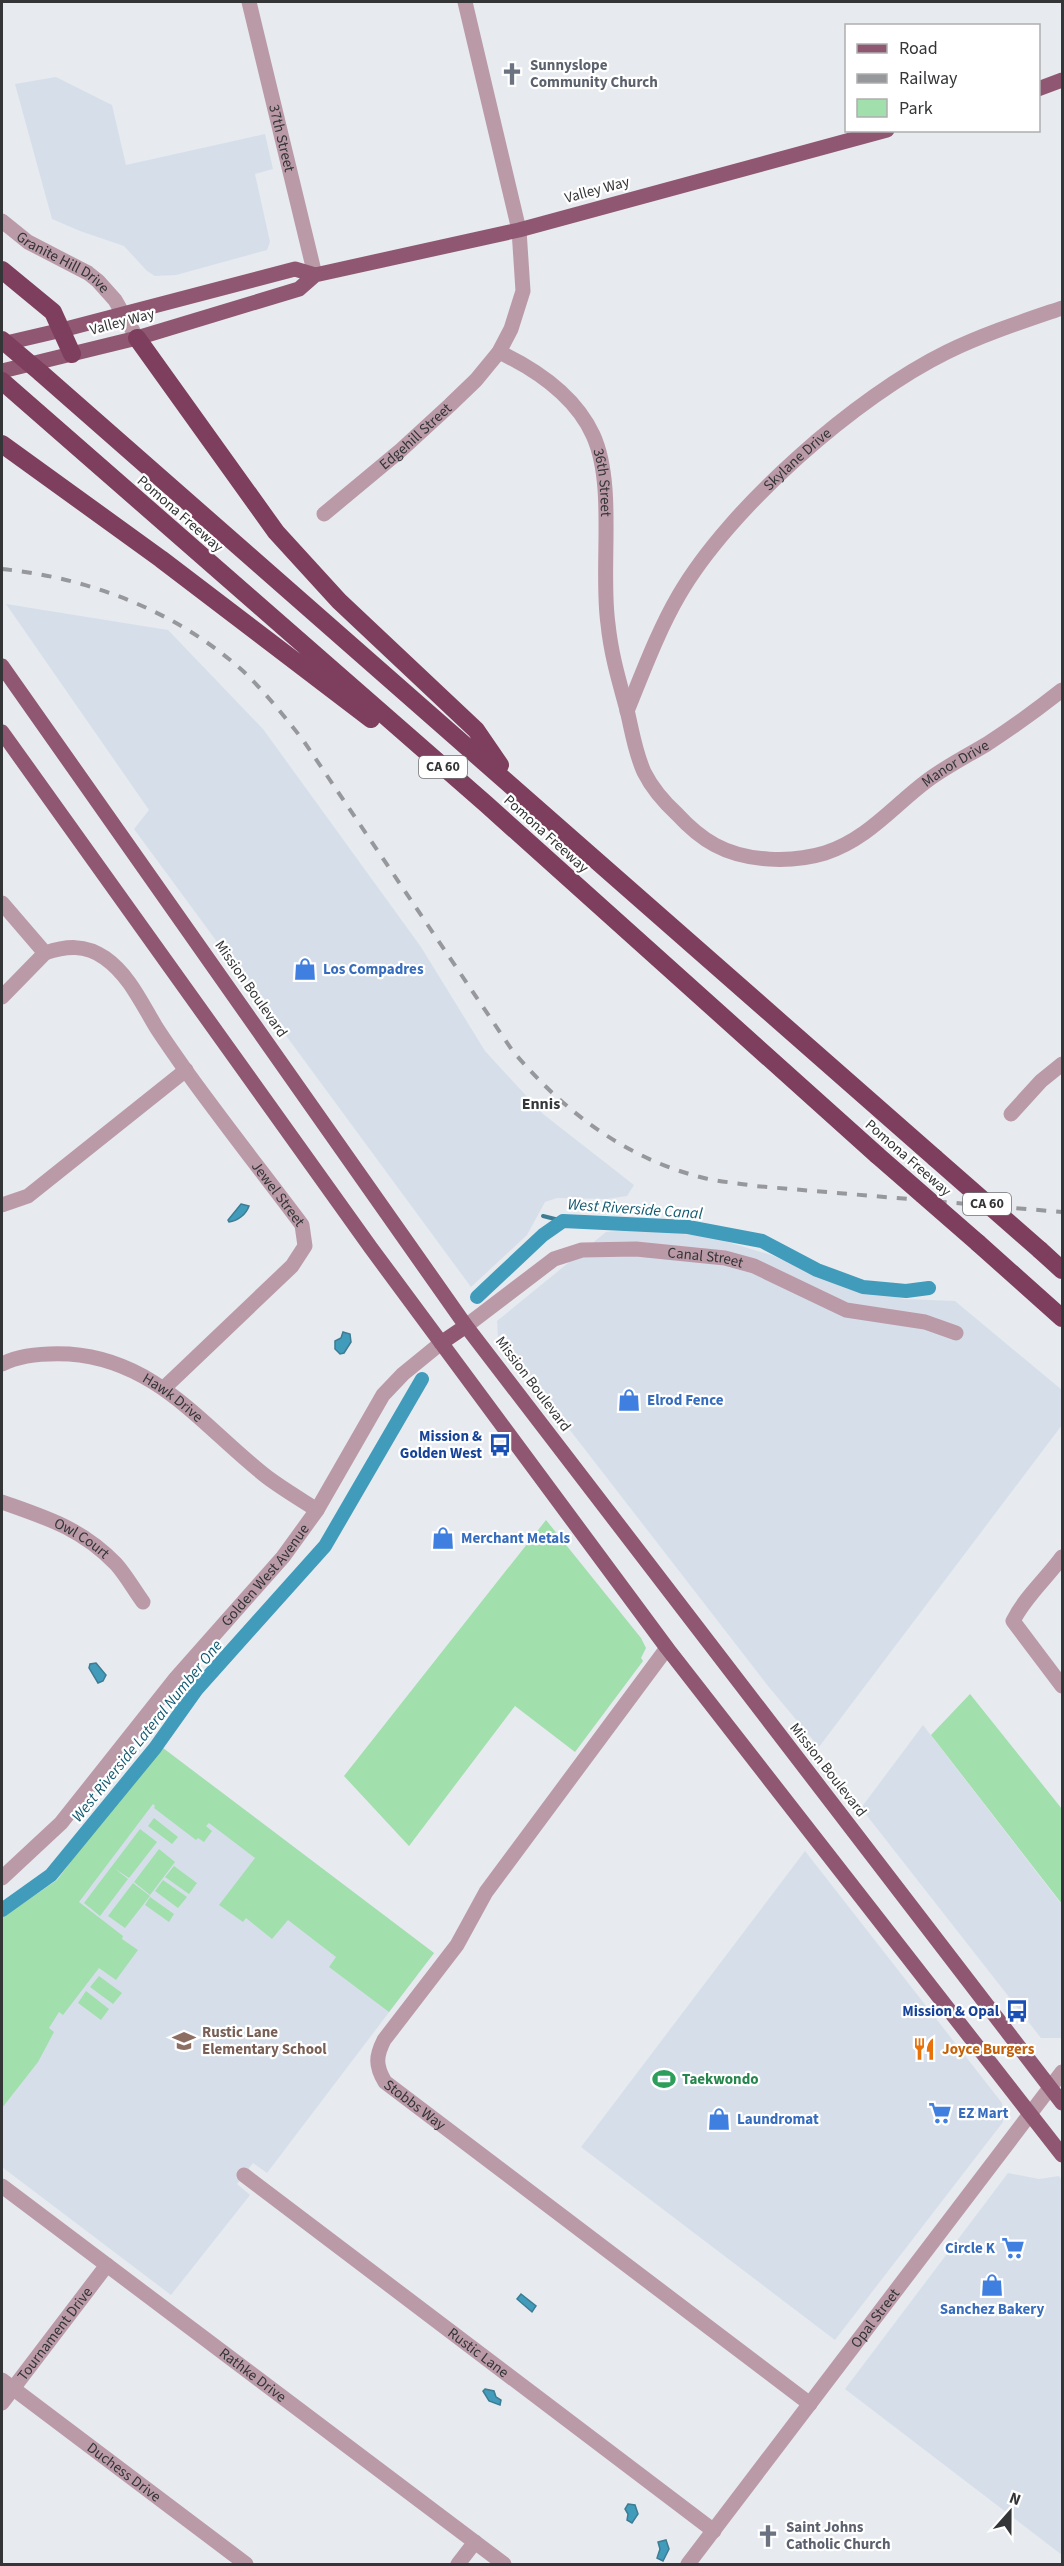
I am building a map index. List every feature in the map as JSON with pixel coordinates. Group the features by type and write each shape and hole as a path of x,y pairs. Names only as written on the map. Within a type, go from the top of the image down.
{"highway":[{"path":"2,270 53,312 72,354"},
{"path":"137,338 276,532 339,600 476,730 517,789"},
{"name":"Pomona Freeway","path":"2,342 517,789 1062,1270"},
{"name":"Pomona Freeway","path":"3,379 486,804 1062,1318"},
{"path":"2,444 161,559 486,804"}],"main road":[{"path":"1040,88 1062,80"},
{"name":"Valley Way","path":"3,379 72,354 137,338 299,288 315,275 519,230 880,132"},
{"name":"Valley Way","path":"2,342 62,330 295,268 315,275"},
{"name":"Mission Boulevard","path":"2,666 466,1326 1062,2103"},
{"path":"2,732 441,1343 667,1648 1062,2155"},
{"path":"441,1343 466,1326"}],"street":[{"name":"37th Street","path":"249,2 315,275"},
{"path":"465,2 519,230 523,269 523,291 511,329 499,352"},
{"name":"Granite Hill Drive","path":"2,221 28,242 88,273 108,291 137,338"},
{"name":"Skylane Drive","path":"627,711 661,629 685,585 719,540 780,476 838,424 894,382 923,364 982,337 1062,308"},
{"name":"Edgehill Street","path":"324,514 425,428 476,380 499,352"},
{"name":"36th Street","path":"499,352 527,367 562,393 585,421 596,444 605,508 606,615 612,656 639,759 651,784 686,823 717,846 750,856 797,859 825,853 853,841"},
{"name":"Manor Drive","path":"853,841 891,814 928,780 1013,726 1062,690"},
{"path":"2,903 45,953 2,997"},
{"name":"Jewel Street","path":"45,953 64,947 80,947 104,957 135,990 157,1029 186,1070 302,1225 305,1246 292,1266 164,1388"},
{"path":"1011,1114 1041,1081 1062,1064"},
{"path":"2,1205 28,1196 186,1070"},
{"name":"Canal Street","path":"466,1326 554,1259 582,1250 636,1249 725,1258 754,1266 846,1310 925,1322 957,1333"},
{"name":"Golden West Avenue","path":"2,1878 61,1823 176,1678 283,1557 317,1510 383,1395 403,1374 441,1343"},
{"name":"Hawk Drive","path":"2,1364 11,1360 51,1353 93,1356 135,1370 164,1388 268,1477 317,1510"},
{"name":"Owl Court","path":"2,1502 47,1518 85,1536 117,1565 143,1602"},
{"path":"1062,1557 1046,1580 1022,1604 1013,1621 1062,1686"},
{"name":"Stobbs Way","path":"667,1648 486,1892 457,1945 384,2040 376,2057 378,2071 384,2082 810,2404"},
{"name":"Opal Street","path":"688,2565 1062,2072"},
{"name":"Rustic Lane","path":"244,2175 714,2531"},
{"name":"Rathke Drive","path":"2,2186 504,2565"},
{"name":"Tournament Drive","path":"2,2403 7,2384 107,2265"},
{"name":"Duchess Drive","path":"7,2384 246,2565"},
{"path":"458,2565 475,2542"}],"shaded area":[{"path":"56,77 112,105 126,165 265,134 273,169 255,174 270,242 267,250 176,275 155,276 147,271 124,246 52,219 15,84"},
{"path":"6,604 168,630 263,729 421,947 485,1051 543,1114 634,1185 627,1196 607,1199 557,1198 545,1202 527,1235 471,1287 134,829 149,810"},
{"path":"635,1229 711,1237 771,1255 842,1283 904,1299 955,1301 1062,1390 1062,1425 819,1747 768,1686 498,1337 497,1321 606,1232"},
{"path":"923,1725 1062,1905 1062,2038 1041,2038 861,1808"},
{"name":"Rustic Lane Elementary School","path":"159,1745 434,1953 267,2173 253,2163 237,2184 250,2195 171,2295 2,2167 2,1918 57,1880"},
{"path":"805,1851 1002,2103 1003,2119 1003,2122 835,2340 581,2147"},
{"path":"1008,2173 1039,2179 1059,2176 1062,2181 1062,2555 845,2389"}],"green space":[{"path":"546,1520 641,1638 646,1648 641,1658 643,1661 575,1752 515,1706 409,1846 344,1776"},
{"path":"970,1694 1062,1809 1062,1904 931,1735"},
{"path":"159,1745 434,1953 389,2012 329,1967 336,1957 288,1920 272,1939 246,1918 243,1922 219,1905 255,1858 209,1823 206,1826 212,1831 204,1842 198,1838 196,1840 154,1808 153,1804 79,1902 138,1950 116,1980 99,1968 63,2015 59,2012 49,2028 54,2032 38,2062 2,2108 2,1918 57,1880"},
{"path":"154,1818 178,1837 172,1844 148,1826"},
{"path":"140,1829 157,1842 129,1878 114,1868 128,1879 100,1916 84,1903"},
{"path":"159,1849 175,1862 150,1895 134,1882"},
{"path":"174,1866 197,1883 189,1894 165,1877"},
{"path":"163,1880 187,1897 178,1908 155,1891"},
{"path":"133,1883 150,1896 125,1928 108,1916"},
{"path":"150,1897 174,1914 169,1922 145,1905"},
{"path":"99,1976 122,1993 113,2004 90,1987"},
{"path":"86,1991 109,2009 101,2020 78,2003"}],"water":[{"path":"241,1204 249,1206 246,1212 238,1219 229,1222 228,1220"},
{"path":"343,1332 350,1334 351,1342 344,1353 340,1354 335,1349 335,1341 341,1338"},
{"path":"96,1663 106,1675 103,1681 98,1683 89,1668 90,1664"},
{"path":"521,2294 536,2306 532,2312 517,2299"},
{"path":"485,2389 494,2391 496,2397 501,2400 500,2405 489,2401 483,2391"},
{"path":"628,2504 635,2505 638,2514 632,2523 627,2520 628,2514 625,2509"},
{"path":"666,2540 669,2549 663,2561 657,2558 660,2549 658,2542"}],"waterway":[{"name":"West Riverside Canal","path":"543,1216 563,1221"},
{"name":"West Riverside Canal","path":"477,1297 543,1235 563,1221 688,1227 762,1241 817,1270 863,1287 906,1291 929,1288"},
{"name":"West Riverside Lateral Number One","path":"2,1910 51,1875 155,1748 197,1689 325,1546 422,1379"}],"railway":[{"path":"2,569 67,580 130,601 189,631 243,671 303,740 512,1050 553,1093 598,1130 622,1145 675,1170 704,1178 755,1186 1062,1212"}],"place":[{"name":"Sunnyslope Community Church","path":"512,74"},
{"name":"Los Compadres","path":"305,969"},
{"name":"Elrod Fence","path":"629,1400"},
{"name":"Mission & Golden West","path":"500,1445"},
{"name":"Merchant Metals","path":"443,1538"},
{"name":"Mission & Opal","path":"1017,2011"},
{"name":"Rustic Lane Elementary School","path":"184,2041"},
{"name":"Joyce Burgers","path":"924,2049"},
{"name":"Taekwondo","path":"664,2079"},
{"name":"EZ Mart","path":"940,2113"},
{"name":"Laundromat","path":"719,2119"},
{"name":"Circle K","path":"1013,2248"},
{"name":"Sanchez Bakery","path":"992,2285"},
{"name":"Saint Johns Catholic Church","path":"768,2536"}],"district":[{"name":"Ennis","path":"541,1104"}]}
